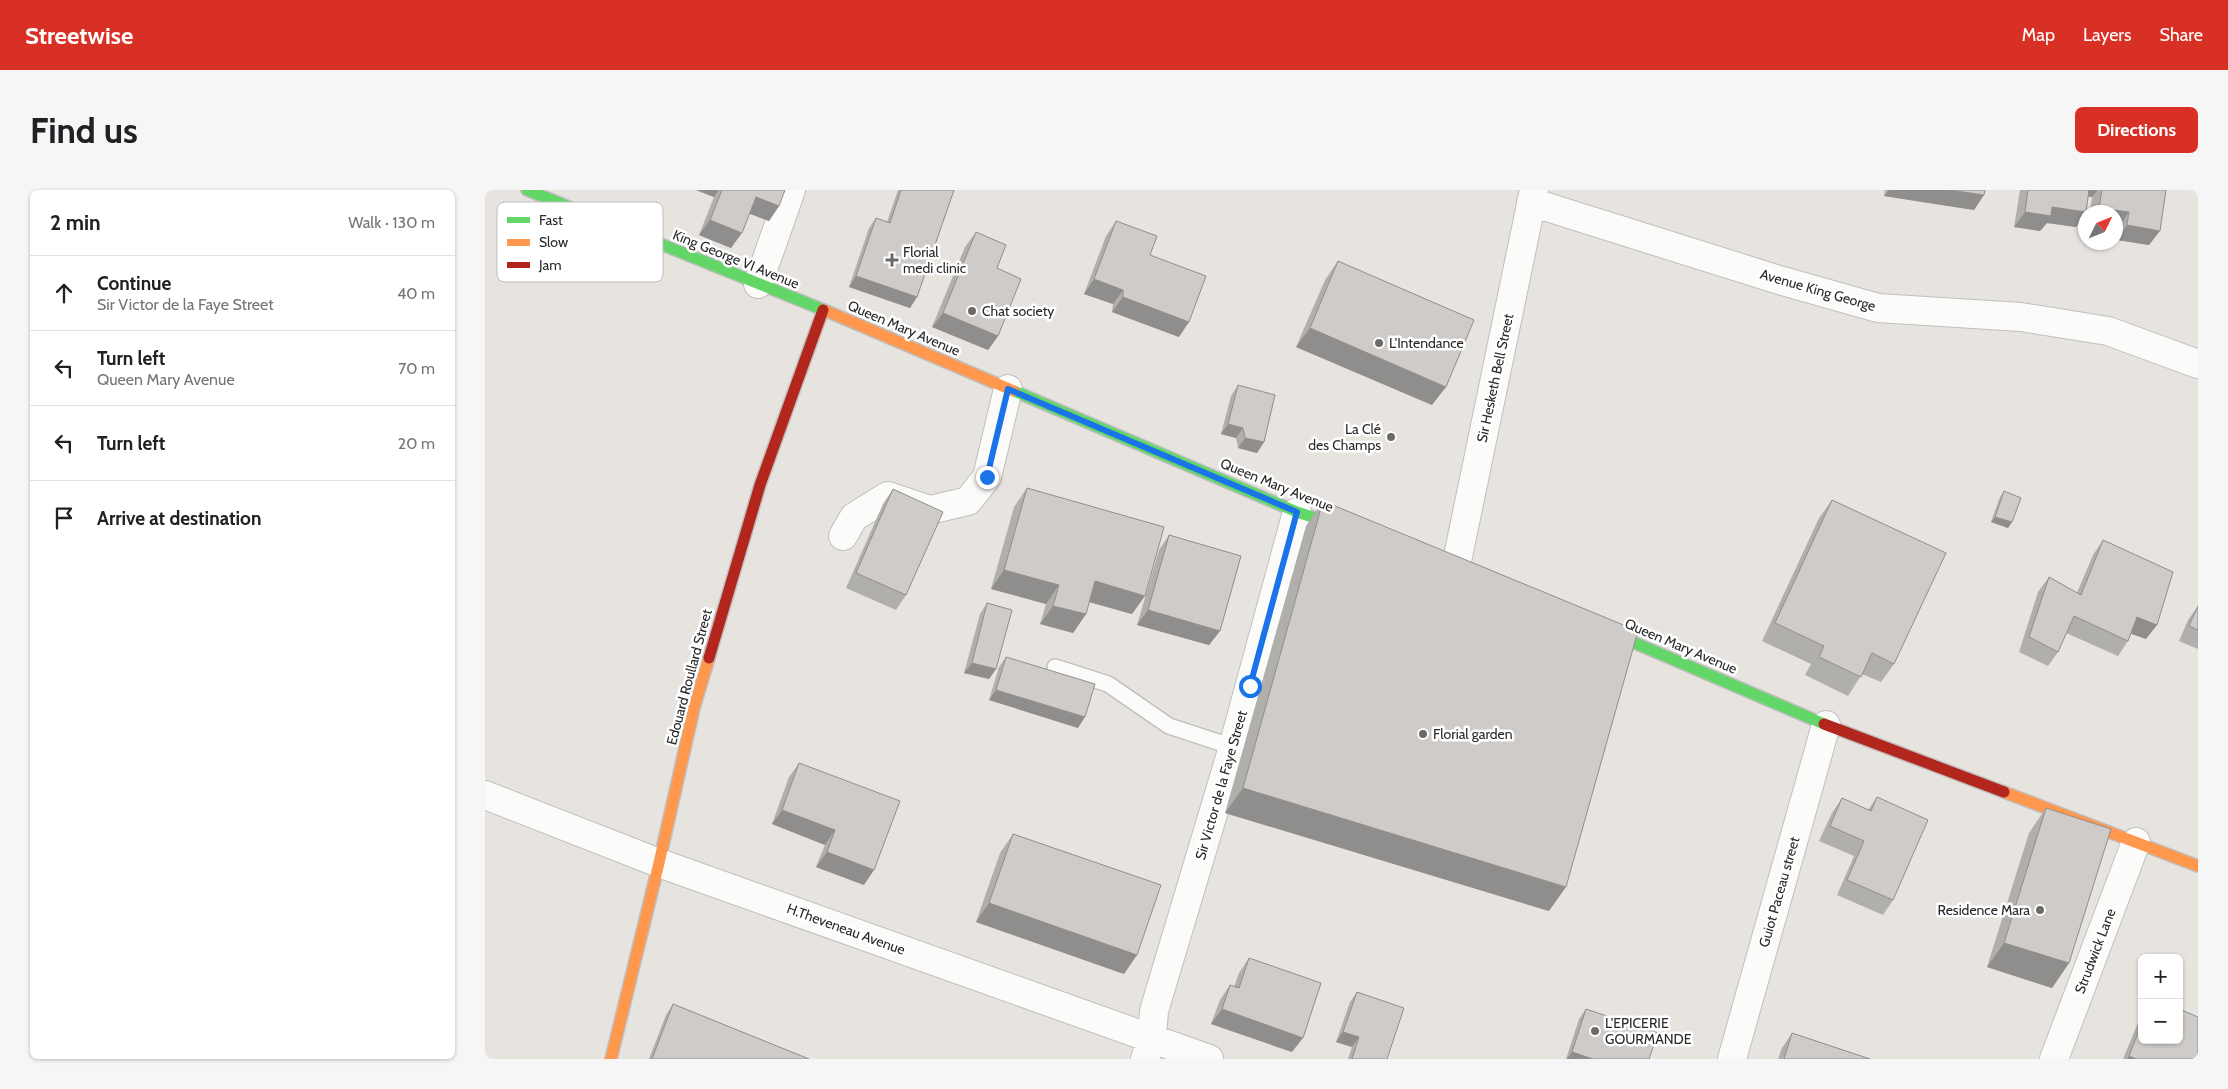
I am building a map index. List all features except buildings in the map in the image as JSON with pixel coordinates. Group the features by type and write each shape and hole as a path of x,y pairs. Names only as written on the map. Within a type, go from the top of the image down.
{"street":[{"name":"King George VI Avenue","path":"527,190 556,202"},
{"path":"758,284 791,190"},
{"name":"Avenue King George","path":"1533,196 1779,280 1878,308 2021,317 2108,331 2198,364"},
{"name":"Sir Hesketh Bell Street","path":"1456,566 1533,196"},
{"name":"King George VI Avenue","path":"663,245 823,310"},
{"name":"Queen Mary Avenue","path":"823,310 1297,512 1363,534"},
{"name":"Edouard Roullard Street","path":"611,1059 659,863 694,708 757,494 823,310"},
{"path":"843,536 854,517 889,496 930,510 968,501 987,477 1008,389"},
{"name":"Sir Victor de la Faye Street","path":"1149,1048 1154,1011 1233,747 1297,512"},
{"name":"Queen Mary Avenue","path":"1591,624 1826,725 2198,866"},
{"name":"Guiot Paceau street","path":"1732,1059 1826,725"},
{"name":"H.Theveneau Avenue","path":"485,796 1149,1048 1209,1059"},
{"name":"Strudwick Lane","path":"2054,1059 2136,842"}],"lane":[{"path":"1055,667 1108,684 1169,726 1233,747"}],"traffic: fast":[{"path":"527,190 557,202"},
{"path":"663,245 824,310"},
{"path":"1014,391 1297,512 1349,529"},
{"path":"1600,628 1824,724"}],"traffic: slow":[{"path":"824,310 1014,391"},
{"path":"611,1059 659,863 694,708 709,658"},
{"path":"2004,792 2198,866"}],"traffic: jam":[{"path":"709,658 760,485 823,310"},
{"path":"1824,724 2004,792"}],"place":[{"name":"Florial medi clinic","path":"892,260"},
{"name":"Chat society","path":"972,311"},
{"name":"L'Intendance","path":"1379,343"},
{"name":"La Clé des Champs","path":"1391,437"},
{"name":"Florial garden","path":"1423,734"},
{"name":"Residence Mara","path":"2040,910"},
{"name":"L'EPICERIE GOURMANDE","path":"1595,1031"}],"route":[{"path":"987,477 1008,389 1297,512 1250,686"}]}
